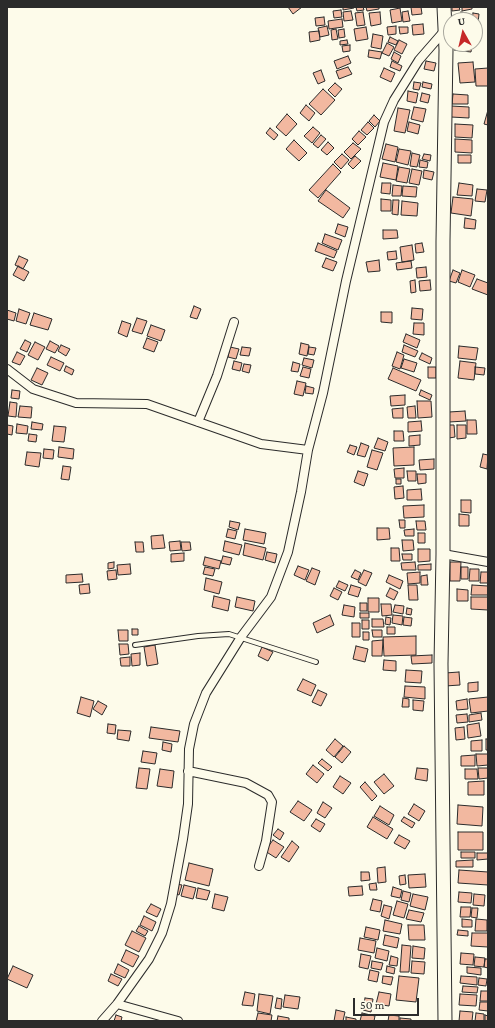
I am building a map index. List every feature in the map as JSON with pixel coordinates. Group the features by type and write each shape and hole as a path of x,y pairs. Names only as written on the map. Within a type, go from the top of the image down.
{"highway":[{"path":"445,1021 440,664 443,554 446,52"}],"street":[{"path":"102,1021 117,1004 149,960 162,933 171,904 188,804 189,749 194,724 204,699 222,666 241,637 271,597 280,576 293,529 308,450 325,386 346,281 384,122 394,100 419,60 443,32"},
{"path":"198,422 217,376 234,322"},
{"path":"7,369 33,389 76,403 147,404 261,444 308,450"},
{"path":"443,554 488,562"},
{"path":"188,771 246,783 268,795 272,802 266,841 259,866"},
{"path":"117,1004 178,1021"}],"lane":[{"path":"135,645 219,634 241,637 316,662"}],"building":[{"path":"288,7 302,7 293,14"},
{"path":"343,7 354,7 354,8 343,10"},
{"path":"356,7 363,7 364,10 357,11"},
{"path":"366,7 379,7 379,9 367,11"},
{"path":"411,7 421,7 422,14 412,15"},
{"path":"452,7 459,7 460,10 452,11"},
{"path":"462,7 472,7 472,9 462,11"},
{"path":"400,8 402,21 392,23 390,10"},
{"path":"341,10 342,17 334,18 333,11"},
{"path":"351,11 353,20 344,21 343,12"},
{"path":"408,11 410,21 403,22 402,12"},
{"path":"363,12 365,25 357,26 355,13"},
{"path":"380,12 381,24 371,26 369,13"},
{"path":"324,17 325,25 316,26 315,18"},
{"path":"342,19 343,27 329,29 328,21"},
{"path":"423,24 424,34 413,35 412,25"},
{"path":"327,26 329,35 320,37 318,28"},
{"path":"396,26 396,34 388,35 387,27"},
{"path":"366,27 368,39 356,41 354,29"},
{"path":"399,27 408,27 408,33 400,34"},
{"path":"336,29 338,39 332,40 331,30"},
{"path":"344,29 345,37 339,38 338,30"},
{"path":"319,31 320,40 310,42 309,32"},
{"path":"373,34 383,36 381,49 371,47"},
{"path":"390,37 398,41 396,45 388,42"},
{"path":"347,40 348,44 340,45 340,41"},
{"path":"399,40 407,44 402,54 394,50"},
{"path":"387,43 394,47 389,56 382,53"},
{"path":"350,45 350,51 343,52 342,46"},
{"path":"369,50 382,52 380,59 368,57"},
{"path":"394,52 401,56 398,63 391,59"},
{"path":"348,56 351,63 337,69 334,61"},
{"path":"392,61 402,66 400,71 390,67"},
{"path":"426,61 436,63 434,71 424,69"},
{"path":"473,62 475,82 460,83 458,63"},
{"path":"348,67 352,74 339,79 336,71"},
{"path":"384,68 395,73 391,82 380,77"},
{"path":"488,68 488,86 476,86 475,69"},
{"path":"321,70 325,81 318,84 313,73"},
{"path":"414,82 421,83 419,90 413,89"},
{"path":"423,82 432,84 431,89 422,87"},
{"path":"335,83 342,89 335,97 328,90"},
{"path":"323,89 335,100 321,115 309,104"},
{"path":"408,91 418,93 416,103 407,101"},
{"path":"422,93 430,95 428,103 420,101"},
{"path":"453,94 468,95 468,104 452,104"},
{"path":"306,105 315,113 309,121 300,113"},
{"path":"451,106 469,107 469,118 451,117"},
{"path":"414,107 426,109 423,122 411,119"},
{"path":"398,108 410,110 405,133 394,131"},
{"path":"488,110 488,125 484,124"},
{"path":"287,114 297,124 286,136 276,127"},
{"path":"374,115 380,121 375,127 369,121"},
{"path":"368,122 374,128 367,135 361,130"},
{"path":"409,122 420,125 418,134 407,131"},
{"path":"455,124 473,125 472,138 455,137"},
{"path":"313,127 320,133 312,143 304,136"},
{"path":"270,128 278,135 274,140 266,133"},
{"path":"359,131 366,137 358,145 352,139"},
{"path":"321,135 326,139 318,148 313,144"},
{"path":"455,139 472,140 472,153 455,152"},
{"path":"294,140 307,153 299,161 286,149"},
{"path":"328,142 334,148 327,155 321,150"},
{"path":"353,143 361,149 351,159 344,152"},
{"path":"386,144 398,147 395,162 382,159"},
{"path":"399,149 411,151 408,165 396,162"},
{"path":"412,153 420,155 417,167 410,166"},
{"path":"342,154 349,160 341,169 334,162"},
{"path":"424,154 431,155 430,161 422,159"},
{"path":"458,155 471,155 471,163 458,163"},
{"path":"355,156 361,161 353,169 348,164"},
{"path":"420,160 428,162 427,168 419,167"},
{"path":"383,163 398,166 396,180 380,177"},
{"path":"333,164 341,172 318,198 309,190"},
{"path":"399,167 410,169 407,183 396,181"},
{"path":"412,169 422,171 419,185 409,183"},
{"path":"424,170 434,172 432,180 423,178"},
{"path":"382,183 391,183 390,194 381,193"},
{"path":"459,183 473,185 472,196 457,195"},
{"path":"393,185 402,186 401,196 392,196"},
{"path":"403,186 417,187 416,197 402,196"},
{"path":"477,189 487,190 485,202 475,201"},
{"path":"326,190 350,208 343,218 318,201"},
{"path":"453,197 473,199 471,216 451,213"},
{"path":"381,199 391,200 391,211 381,211"},
{"path":"393,200 399,200 398,215 392,214"},
{"path":"402,201 418,203 417,216 401,215"},
{"path":"465,218 476,220 475,229 464,228"},
{"path":"338,224 348,227 345,237 335,233"},
{"path":"383,230 397,230 398,238 383,239"},
{"path":"325,234 342,240 338,250 322,243"},
{"path":"318,243 337,251 334,258 315,251"},
{"path":"422,243 424,252 416,253 415,244"},
{"path":"412,245 414,260 402,262 400,247"},
{"path":"396,251 397,259 388,260 387,252"},
{"path":"19,256 28,260 23,269 15,265"},
{"path":"326,258 337,262 333,271 322,267"},
{"path":"379,260 380,271 368,272 366,262"},
{"path":"411,261 412,268 397,270 396,263"},
{"path":"18,266 29,272 24,281 13,275"},
{"path":"426,267 427,277 417,278 416,268"},
{"path":"453,270 460,273 456,283 449,281"},
{"path":"462,270 475,275 470,287 458,282"},
{"path":"477,279 488,283 488,295 472,289"},
{"path":"415,280 416,292 411,293 410,281"},
{"path":"430,280 431,290 420,291 419,281"},
{"path":"194,306 201,309 197,319 190,317"},
{"path":"412,308 423,309 422,320 411,319"},
{"path":"19,309 30,313 26,324 16,321"},
{"path":"7,310 16,313 14,321 7,319"},
{"path":"381,312 392,312 392,323 381,322"},
{"path":"34,313 52,319 48,330 30,325"},
{"path":"137,318 147,321 142,334 132,331"},
{"path":"122,321 131,324 127,337 118,333"},
{"path":"414,323 424,323 424,335 413,334"},
{"path":"151,325 165,330 161,341 147,336"},
{"path":"406,334 420,340 417,348 403,342"},
{"path":"147,338 158,342 154,352 143,348"},
{"path":"25,340 31,343 27,352 20,349"},
{"path":"50,341 59,346 55,353 46,349"},
{"path":"35,342 45,347 38,360 28,355"},
{"path":"301,343 309,345 307,356 299,354"},
{"path":"61,345 70,349 66,356 58,351"},
{"path":"404,345 418,351 415,357 402,352"},
{"path":"459,346 478,348 476,360 458,358"},
{"path":"230,347 239,349 236,359 228,357"},
{"path":"242,347 251,348 249,356 240,355"},
{"path":"309,347 316,348 314,355 308,354"},
{"path":"17,352 25,356 20,365 12,362"},
{"path":"397,352 404,355 400,369 392,366"},
{"path":"422,353 432,358 430,364 419,359"},
{"path":"51,357 64,363 60,371 47,365"},
{"path":"304,358 314,360 312,368 302,365"},
{"path":"404,359 417,363 414,372 401,368"},
{"path":"234,361 242,363 240,371 232,369"},
{"path":"460,361 476,363 474,380 458,378"},
{"path":"293,362 300,364 298,372 291,371"},
{"path":"244,364 251,365 249,373 242,371"},
{"path":"66,366 74,370 72,375 64,371"},
{"path":"303,367 311,369 309,378 300,376"},
{"path":"428,367 436,367 436,378 428,378"},
{"path":"475,367 485,368 484,375 475,374"},
{"path":"37,368 48,373 42,385 31,380"},
{"path":"393,368 421,380 416,391 388,379"},
{"path":"297,381 306,383 303,396 294,394"},
{"path":"306,386 314,388 313,394 305,393"},
{"path":"12,390 20,391 19,399 11,398"},
{"path":"421,390 432,395 430,400 419,395"},
{"path":"405,395 405,405 391,406 390,396"},
{"path":"417,401 431,401 432,417 418,418"},
{"path":"10,402 17,403 16,417 8,416"},
{"path":"20,406 32,407 31,418 18,417"},
{"path":"415,406 416,418 408,418 407,407"},
{"path":"403,408 403,418 393,418 392,409"},
{"path":"465,411 466,421 449,422 449,412"},
{"path":"467,420 476,420 477,434 467,434"},
{"path":"421,421 422,431 408,432 408,422"},
{"path":"32,422 43,424 42,430 31,429"},
{"path":"17,424 28,426 27,434 16,433"},
{"path":"7,425 13,426 12,435 7,434"},
{"path":"448,425 454,425 455,437 449,438"},
{"path":"457,425 466,425 466,438 457,439"},
{"path":"54,426 66,427 64,442 52,441"},
{"path":"394,431 403,431 404,441 394,441"},
{"path":"29,434 37,435 36,442 28,441"},
{"path":"420,435 420,445 409,446 409,436"},
{"path":"378,438 388,442 385,451 374,448"},
{"path":"361,443 369,446 365,457 357,455"},
{"path":"350,445 357,447 354,455 347,452"},
{"path":"59,447 74,449 73,459 58,457"},
{"path":"414,447 414,465 394,466 393,448"},
{"path":"44,449 54,450 53,459 43,458"},
{"path":"372,450 383,453 377,470 367,467"},
{"path":"27,452 41,453 39,467 25,465"},
{"path":"483,454 488,455 487,469 480,467"},
{"path":"434,459 434,469 420,470 419,460"},
{"path":"63,466 71,467 69,480 61,479"},
{"path":"404,468 404,478 395,478 394,469"},
{"path":"358,471 368,474 364,486 354,482"},
{"path":"407,471 416,471 416,481 408,481"},
{"path":"417,474 426,474 426,483 418,484"},
{"path":"396,479 401,479 401,484 396,484"},
{"path":"403,486 404,498 395,499 394,487"},
{"path":"421,489 422,500 407,500 407,490"},
{"path":"461,500 471,500 471,513 461,512"},
{"path":"424,505 424,517 404,518 403,506"},
{"path":"459,514 469,515 469,526 459,526"},
{"path":"399,520 405,520 405,528 400,528"},
{"path":"230,521 240,523 238,530 229,527"},
{"path":"416,521 425,521 426,530 417,530"},
{"path":"377,528 389,528 390,539 377,540"},
{"path":"228,529 237,531 235,539 226,537"},
{"path":"245,529 266,533 264,544 243,540"},
{"path":"414,529 414,536 405,536 404,530"},
{"path":"418,533 425,533 425,543 418,543"},
{"path":"163,535 165,548 152,549 151,536"},
{"path":"402,540 413,540 414,550 403,551"},
{"path":"180,541 181,550 170,551 169,542"},
{"path":"225,541 242,545 239,555 223,551"},
{"path":"135,542 143,542 144,552 136,552"},
{"path":"181,542 190,542 191,550 182,551"},
{"path":"245,543 266,548 263,560 243,555"},
{"path":"391,548 399,548 400,561 391,561"},
{"path":"418,549 430,549 430,561 418,562"},
{"path":"267,552 277,554 275,563 265,560"},
{"path":"184,553 184,561 171,562 171,554"},
{"path":"402,554 412,554 412,560 403,560"},
{"path":"223,556 232,558 230,565 221,563"},
{"path":"205,557 221,561 219,569 203,565"},
{"path":"114,562 114,568 108,569 108,563"},
{"path":"415,562 416,570 402,570 401,563"},
{"path":"450,562 461,562 460,581 450,581"},
{"path":"130,564 131,574 118,575 117,565"},
{"path":"431,564 431,570 418,570 418,565"},
{"path":"298,566 309,570 305,580 294,575"},
{"path":"205,567 215,569 213,576 203,574"},
{"path":"461,567 468,567 468,579 461,579"},
{"path":"312,568 320,571 315,585 306,581"},
{"path":"470,569 479,569 479,581 469,581"},
{"path":"116,570 117,579 108,580 107,571"},
{"path":"355,570 361,573 358,580 351,577"},
{"path":"364,570 372,573 366,586 358,582"},
{"path":"420,572 420,583 408,584 407,573"},
{"path":"481,572 488,572 488,583 480,583"},
{"path":"82,574 83,582 66,583 66,575"},
{"path":"389,575 403,581 400,589 386,582"},
{"path":"427,575 428,585 421,585 421,576"},
{"path":"206,578 222,582 219,594 204,590"},
{"path":"339,581 348,585 345,591 336,587"},
{"path":"89,584 90,593 80,594 79,585"},
{"path":"351,585 361,588 358,597 348,594"},
{"path":"408,585 417,585 418,600 409,600"},
{"path":"472,585 488,586 488,595 471,595"},
{"path":"334,588 342,592 338,600 330,596"},
{"path":"390,588 398,592 394,600 386,596"},
{"path":"457,589 468,590 468,601 457,601"},
{"path":"214,596 230,600 228,611 212,607"},
{"path":"237,597 255,601 253,611 235,607"},
{"path":"471,597 488,597 488,610 471,609"},
{"path":"368,598 379,598 379,612 368,612"},
{"path":"360,603 367,603 367,611 360,611"},
{"path":"381,604 391,604 392,615 382,616"},
{"path":"344,605 355,607 354,617 342,615"},
{"path":"395,605 404,606 403,614 393,612"},
{"path":"407,608 412,609 411,615 406,614"},
{"path":"360,613 369,613 369,618 360,618"},
{"path":"330,615 334,625 317,633 313,623"},
{"path":"393,615 403,616 402,625 392,623"},
{"path":"386,617 391,618 390,625 385,624"},
{"path":"404,617 412,618 411,626 403,625"},
{"path":"372,619 383,619 384,627 372,627"},
{"path":"362,620 369,620 369,629 362,629"},
{"path":"352,623 360,623 360,637 352,637"},
{"path":"387,627 395,627 395,634 387,634"},
{"path":"132,629 138,629 138,635 132,635"},
{"path":"118,630 128,630 128,641 119,641"},
{"path":"372,630 382,630 382,637 373,637"},
{"path":"363,632 369,632 369,640 363,640"},
{"path":"416,636 416,655 384,656 383,637"},
{"path":"383,640 382,656 372,656 372,641"},
{"path":"119,644 128,644 129,654 120,655"},
{"path":"155,645 158,664 147,666 144,647"},
{"path":"356,646 368,649 365,662 353,659"},
{"path":"262,647 273,652 268,661 258,656"},
{"path":"140,653 140,665 132,666 131,654"},
{"path":"432,655 432,663 412,664 411,656"},
{"path":"130,657 130,666 121,666 120,658"},
{"path":"384,660 396,661 396,671 383,670"},
{"path":"406,670 422,671 421,683 405,682"},
{"path":"459,672 460,685 445,686 445,673"},
{"path":"303,679 316,685 311,696 297,690"},
{"path":"478,682 478,691 468,692 468,683"},
{"path":"405,686 425,687 425,699 404,697"},
{"path":"318,690 327,694 321,706 312,702"},
{"path":"81,697 94,701 90,717 77,713"},
{"path":"488,697 488,711 471,713 469,699"},
{"path":"403,698 409,699 409,707 402,707"},
{"path":"467,699 468,709 457,710 456,701"},
{"path":"413,700 424,701 423,711 413,710"},
{"path":"98,701 107,706 102,715 93,709"},
{"path":"481,713 482,720 469,722 469,715"},
{"path":"467,714 468,722 457,723 456,715"},
{"path":"479,723 481,736 468,738 467,725"},
{"path":"108,724 116,725 115,734 107,733"},
{"path":"151,727 180,731 178,742 149,738"},
{"path":"464,727 465,739 456,740 455,728"},
{"path":"118,730 131,731 129,741 117,739"},
{"path":"335,739 343,746 334,757 326,750"},
{"path":"486,739 488,739 488,750 486,750"},
{"path":"482,740 482,751 471,751 471,741"},
{"path":"163,742 172,744 171,752 162,750"},
{"path":"344,746 351,752 342,763 335,757"},
{"path":"143,751 157,753 155,764 141,762"},
{"path":"476,754 488,754 488,765 477,766"},
{"path":"475,755 475,766 461,766 461,756"},
{"path":"322,759 332,767 328,771 318,763"},
{"path":"313,765 324,774 317,783 306,774"},
{"path":"139,768 150,769 147,789 136,788"},
{"path":"417,768 428,769 427,781 415,779"},
{"path":"478,768 488,768 488,778 479,779"},
{"path":"160,769 174,771 172,788 157,786"},
{"path":"465,769 477,769 478,779 465,779"},
{"path":"384,774 394,786 384,794 374,782"},
{"path":"340,776 351,783 343,794 333,787"},
{"path":"484,781 484,795 468,795 468,782"},
{"path":"365,782 377,796 372,801 360,787"},
{"path":"298,801 312,810 304,821 290,812"},
{"path":"323,802 332,808 325,818 317,813"},
{"path":"414,804 425,811 419,821 408,814"},
{"path":"458,805 483,807 482,826 457,824"},
{"path":"380,806 394,815 389,825 374,816"},
{"path":"373,817 393,829 387,839 367,827"},
{"path":"404,817 415,823 412,828 401,821"},
{"path":"316,819 325,824 320,832 311,826"},
{"path":"278,829 284,833 280,840 273,835"},
{"path":"458,832 483,832 483,850 458,850"},
{"path":"399,835 410,841 405,849 394,843"},
{"path":"273,840 284,847 276,858 265,851"},
{"path":"292,841 299,847 289,862 281,857"},
{"path":"461,852 475,852 475,858 461,858"},
{"path":"477,853 488,853 488,859 477,860"},
{"path":"473,860 473,867 456,867 456,861"},
{"path":"189,863 213,869 209,886 185,880"},
{"path":"385,867 386,882 378,883 377,868"},
{"path":"459,870 488,872 488,885 458,883"},
{"path":"361,872 369,872 370,880 361,881"},
{"path":"425,874 426,887 409,888 408,875"},
{"path":"405,875 406,884 400,885 399,876"},
{"path":"376,883 377,890 370,890 369,884"},
{"path":"176,884 182,885 179,895 174,893"},
{"path":"184,885 196,888 193,899 181,896"},
{"path":"362,886 363,895 349,896 348,887"},
{"path":"393,887 402,890 400,898 391,896"},
{"path":"198,888 210,891 207,900 196,898"},
{"path":"403,891 411,893 409,902 401,900"},
{"path":"459,892 472,893 471,903 458,902"},
{"path":"215,894 228,897 224,911 212,908"},
{"path":"413,894 428,897 425,910 410,906"},
{"path":"474,894 485,895 484,906 473,905"},
{"path":"373,899 382,901 380,912 370,910"},
{"path":"397,901 408,904 404,918 393,915"},
{"path":"151,904 161,909 157,917 146,912"},
{"path":"384,905 392,907 389,919 381,916"},
{"path":"461,907 471,907 470,917 460,917"},
{"path":"472,908 478,908 477,918 471,917"},
{"path":"409,910 424,913 421,922 406,919"},
{"path":"144,916 156,922 152,931 140,925"},
{"path":"462,919 472,920 472,927 462,927"},
{"path":"476,919 487,920 487,931 475,931"},
{"path":"385,920 402,924 400,934 383,931"},
{"path":"408,925 424,925 425,940 409,940"},
{"path":"139,926 148,931 145,936 136,931"},
{"path":"366,927 380,930 378,940 364,937"},
{"path":"458,930 468,931 468,936 457,935"},
{"path":"132,931 146,938 139,952 125,945"},
{"path":"472,933 488,933 488,947 471,946"},
{"path":"385,935 399,938 397,948 383,945"},
{"path":"360,938 376,941 374,953 358,950"},
{"path":"402,945 411,946 409,972 400,972"},
{"path":"413,946 425,948 424,959 412,958"},
{"path":"377,948 389,951 387,961 375,958"},
{"path":"126,950 139,956 133,967 121,961"},
{"path":"461,953 474,954 473,965 460,964"},
{"path":"361,954 371,956 368,969 359,967"},
{"path":"391,956 398,958 397,966 389,965"},
{"path":"475,957 485,958 484,967 474,966"},
{"path":"485,959 488,959 488,968 484,967"},
{"path":"372,961 383,963 381,970 371,968"},
{"path":"412,961 425,962 424,974 411,973"},
{"path":"118,964 129,970 125,978 114,973"},
{"path":"13,966 33,975 27,988 7,979"},
{"path":"387,966 395,968 394,974 386,972"},
{"path":"467,967 481,968 481,975 467,973"},
{"path":"370,970 379,972 377,982 368,980"},
{"path":"111,974 122,979 118,986 108,981"},
{"path":"383,976 393,977 391,985 382,983"},
{"path":"399,976 419,978 416,1002 396,1000"},
{"path":"461,976 477,977 477,985 460,983"},
{"path":"479,978 487,979 486,986 478,985"},
{"path":"463,986 478,987 477,993 462,992"},
{"path":"481,991 488,991 488,1001 480,1001"},
{"path":"245,992 255,994 253,1006 242,1005"},
{"path":"379,992 391,994 389,1006 376,1004"},
{"path":"259,994 273,996 270,1014 257,1011"},
{"path":"460,994 477,995 476,1006 459,1005"},
{"path":"285,995 300,997 298,1009 283,1007"},
{"path":"277,998 282,999 281,1009 275,1008"},
{"path":"365,998 373,999 371,1012 363,1010"},
{"path":"480,1002 488,1002 488,1011 479,1010"},
{"path":"336,1010 345,1012 343,1021 334,1021"},
{"path":"460,1011 473,1012 472,1021 459,1021"},
{"path":"258,1013 272,1015 271,1021 256,1021"},
{"path":"362,1013 375,1016 374,1021 360,1021"},
{"path":"476,1013 484,1014 484,1021 475,1021"},
{"path":"116,1015 122,1017 121,1021 114,1021"},
{"path":"389,1015 399,1016 399,1021 388,1021"},
{"path":"485,1015 488,1016 488,1021 485,1021"},
{"path":"278,1016 289,1018 289,1021 277,1021"},
{"path":"346,1017 356,1019 356,1021 346,1021"},
{"path":"400,1018 411,1019 411,1021 400,1021"}]}
